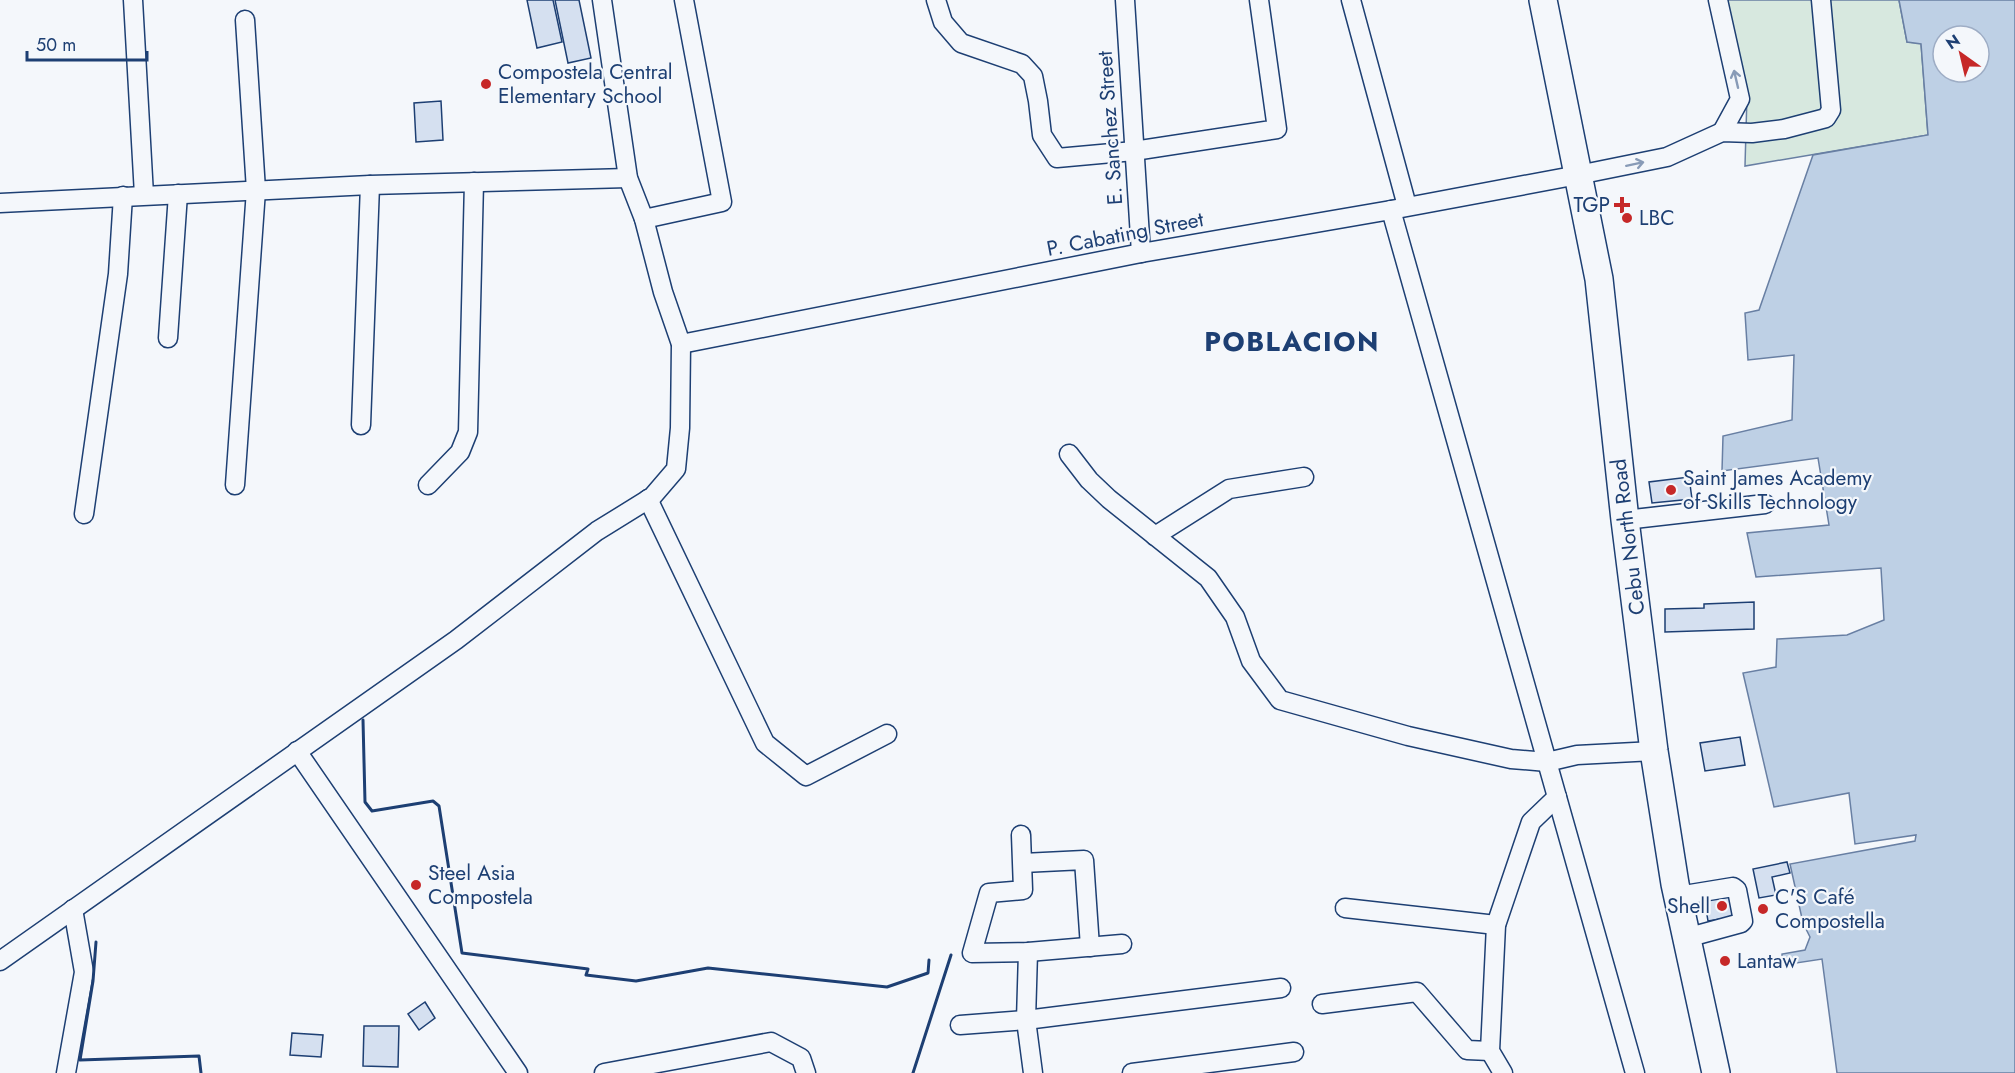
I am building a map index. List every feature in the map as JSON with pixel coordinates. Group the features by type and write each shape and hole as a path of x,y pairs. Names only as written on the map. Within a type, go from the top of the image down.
{"highway":[{"name":"Cebu North Road","path":"1543,0 1599,279 1625,520 1654,751 1686,938 1716,1073"}],"street":[{"path":"133,0 144,195"},
{"path":"0,961 456,640 597,531 648,499 676,469 680,428 681,344 663,291 644,219 628,178 602,0"},
{"path":"644,219 722,202 684,0"},
{"path":"936,0 943,22 961,43 1022,64 1032,76 1038,100 1042,135 1057,158 1134,151 1277,129 1259,0"},
{"name":"E. Sanchez Street","path":"1125,0 1141,252"},
{"path":"1351,0 1399,208 1547,762 1635,1073"},
{"path":"1718,0 1740,99 1722,132 1752,133 1784,129 1826,118 1831,110 1821,0"},
{"path":"235,485 256,190 245,20"},
{"name":"P. Cabating Street","path":"681,344 1141,252 1399,208 1667,157 1722,132"},
{"path":"0,203 370,185 628,178"},
{"path":"428,485 460,452 468,432 474,182"},
{"path":"361,425 370,185"},
{"path":"168,338 178,194"},
{"path":"84,514 118,274 123,196"},
{"path":"1069,453 1089,480 1109,499 1208,578 1235,617 1251,662 1280,700 1408,736 1511,759 1547,762 1577,755 1654,751"},
{"path":"1155,536 1228,489 1304,477"},
{"path":"648,499 765,743 806,776 887,734"},
{"path":"1625,520 1764,504"},
{"path":"297,752 518,1073"},
{"path":"1503,1073 1490,1051 1496,925 1531,822 1557,797"},
{"path":"1021,835 1023,890 989,893 972,953 1028,952 1122,944"},
{"path":"1023,863 1084,860 1090,947"},
{"path":"1678,896 1733,887 1737,890 1743,921 1686,938"},
{"path":"1346,908 1496,925"},
{"path":"66,1073 84,972 73,909"},
{"path":"1028,952 1026,1020 1033,1073"},
{"path":"960,1025 1026,1020 1281,988"},
{"path":"1322,1004 1418,992 1467,1050 1490,1051"},
{"path":"604,1073 771,1042 801,1058 806,1073"},
{"path":"1132,1073 1294,1052"}],"shaded area":[{"path":"1725,0 1899,0 1907,42 1921,43 1928,135 1745,166 1747,95"}],"water":[{"path":"1899,0 2015,0 2015,1073 1837,1073 1822,959 1783,965 1782,954 1805,950 1810,937 1803,923 1790,864 1915,841 1916,835 1855,844 1849,793 1774,807 1743,673 1776,667 1777,639 1847,635 1884,620 1881,568 1756,577 1747,533 1829,525 1818,458 1722,471 1723,436 1792,420 1794,355 1748,360 1745,313 1759,310 1813,155 1928,135 1921,44 1907,42"}],"building":[{"path":"527,0 553,0 562,42 537,48"},
{"path":"555,0 579,0 591,58 568,63"},
{"path":"441,101 443,140 416,142 414,103"},
{"name":"Saint James Academy of Skills Technology","path":"1689,477 1692,499 1652,503 1649,482"},
{"path":"1754,602 1754,629 1665,632 1665,609 1704,608 1704,604"},
{"path":"1740,737 1745,765 1705,771 1700,743"},
{"path":"1787,862 1790,873 1772,877 1776,895 1759,898 1753,869"},
{"name":"Shell","path":"1735,892 1739,916 1708,921 1704,897"},
{"path":"425,1002 435,1018 419,1030 408,1014"},
{"path":"364,1026 399,1026 398,1067 363,1066"},
{"path":"292,1033 323,1035 321,1057 290,1055"}],"wall":[{"path":"363,720 365,802 372,811 433,801 439,806 462,953 588,969 586,975 636,981 708,968 887,987 928,973 929,960"},
{"path":"96,942 93,981 80,1060 199,1056 201,1073"},
{"path":"913,1073 951,955"}],"place":[{"name":"Compostela Central Elementary School","path":"486,84"},
{"name":"TGP","path":"1622,205"},
{"name":"LBC","path":"1627,218"},
{"name":"Saint James Academy of Skills Technology","path":"1671,490"},
{"name":"Steel Asia Compostela","path":"416,885"},
{"name":"Shell","path":"1722,906"},
{"name":"C'S Café Compostella","path":"1763,909"},
{"name":"Lantaw","path":"1725,961"}],"district":[{"name":"POBLACION","path":"1292,342"}]}
